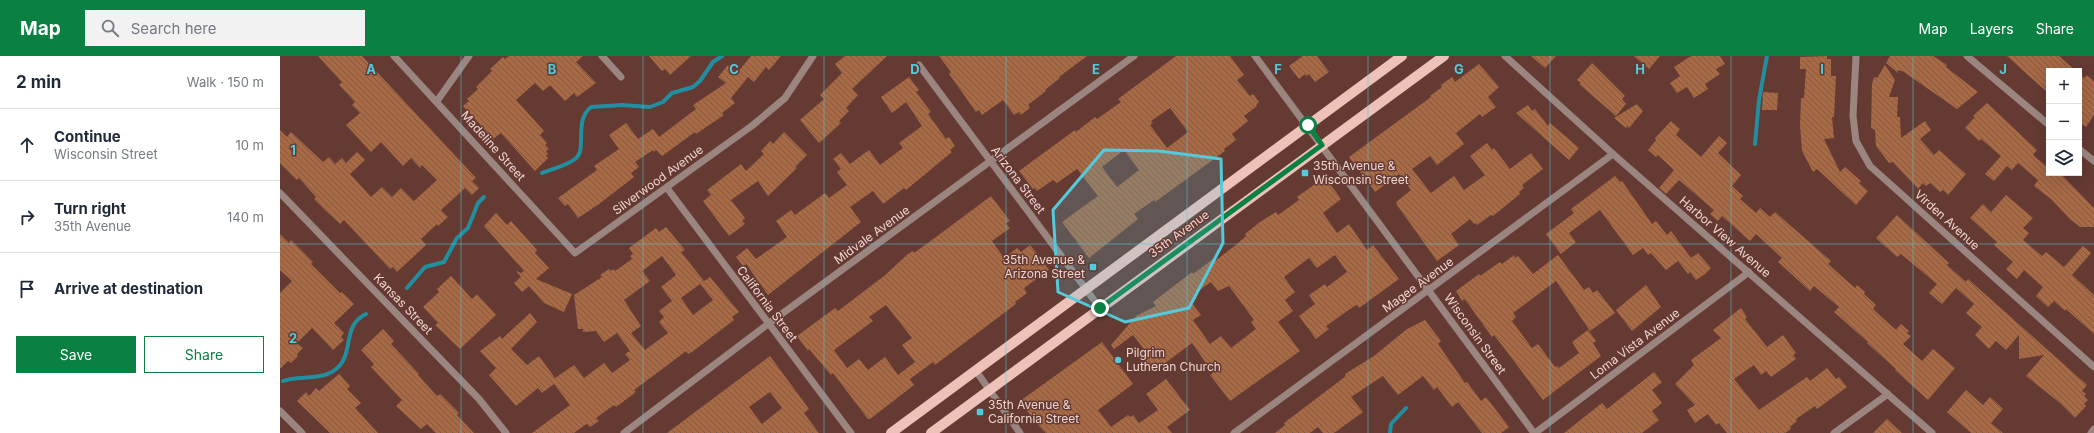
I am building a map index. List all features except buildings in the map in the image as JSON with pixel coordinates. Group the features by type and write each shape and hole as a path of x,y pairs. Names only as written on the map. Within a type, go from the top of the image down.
{"main road":[{"name":"35th Avenue","path":"891,433 1402,56"},
{"name":"35th Avenue","path":"931,433 1444,56"}],"street":[{"name":"Madeline Street","path":"394,56 575,253"},
{"path":"436,101 469,56"},
{"path":"602,56 621,77"},
{"name":"Silverwood Avenue","path":"575,253 753,125 785,98 813,56"},
{"name":"Midvale Avenue","path":"624,433 768,324 992,162 1134,56"},
{"name":"Wisconsin Street","path":"1255,56 1308,125 1534,433"},
{"name":"Harbor View Avenue","path":"1505,56 1613,154 1932,433"},
{"name":"Virden Avenue","path":"1856,56 1853,116 1856,142 1870,166 2094,367"},
{"path":"1967,56 2046,122"},
{"name":"Arizona Street","path":"918,65 1100,308"},
{"path":"2082,151 2094,161"},
{"name":"Magee Avenue","path":"1234,433 1429,291 1613,154"},
{"name":"California Street","path":"667,188 851,433"},
{"name":"Kansas Street","path":"280,193 480,399 506,433"},
{"name":"Loma Vista Avenue","path":"1534,433 1749,272"},
{"path":"976,371 1020,433"},
{"path":"1834,433 1888,394"},
{"path":"280,410 302,433"},
{"path":"2091,433 2094,429"}],"highlighted area":[{"path":"1104,150 1159,151 1221,159 1223,243 1189,308 1125,322 1058,292 1053,210"}],"waterway":[{"path":"542,173 567,164 579,155 581,127 586,113 591,107 622,105 650,107 663,102 672,93 693,87 700,81 713,62 722,56"},
{"path":"1755,144 1759,100 1767,56"},
{"path":"407,288 425,267 444,262 457,238 468,228 478,203 484,197"},
{"path":"283,381 324,375 336,369 342,363 345,356 353,326 358,319 366,314"},
{"path":"1390,433 1391,424 1406,408"}],"place":[{"name":"35th Avenue & Wisconsin Street","path":"1305,173"},
{"name":"35th Avenue & Arizona Street","path":"1093,267"},
{"name":"Pilgrim Lutheran Church","path":"1118,360"},
{"name":"35th Avenue & California Street","path":"980,412"}],"route":[{"path":"1100,308 1322,145 1308,125"}]}
